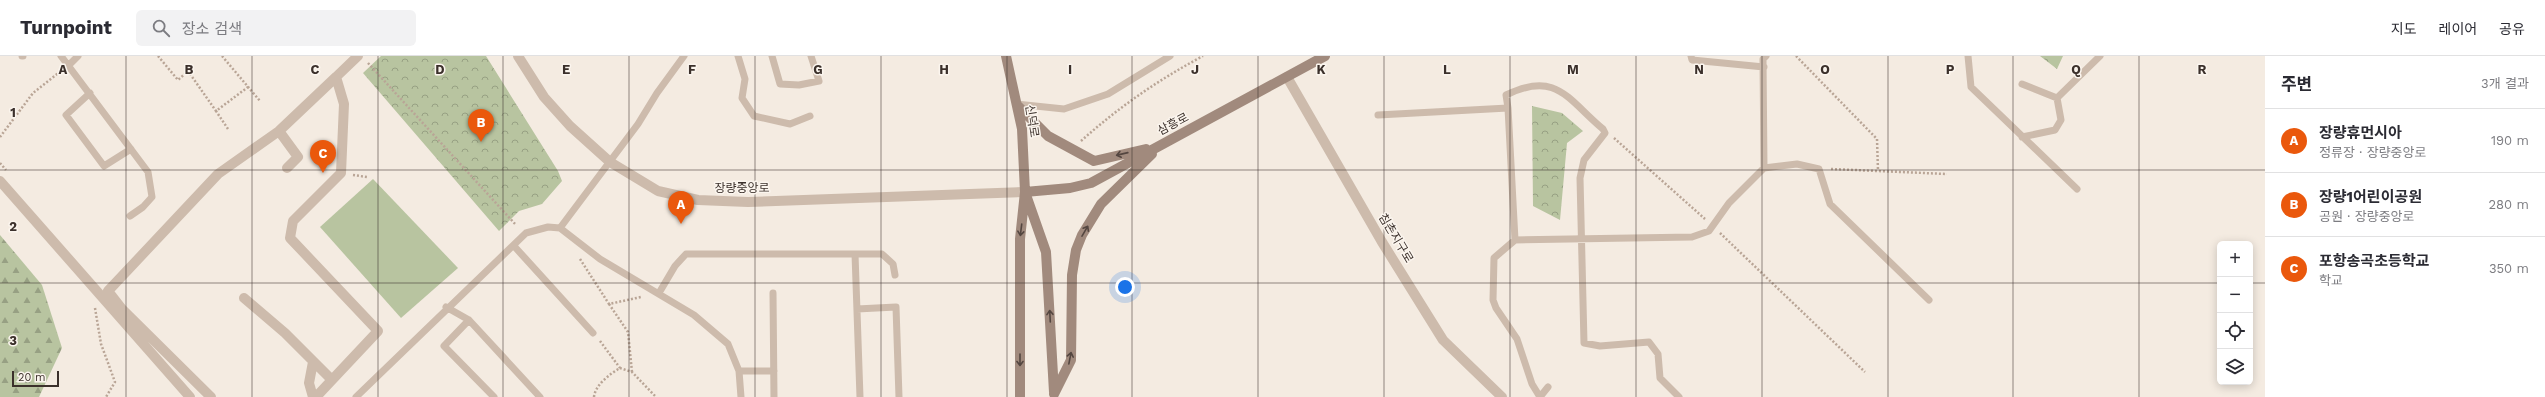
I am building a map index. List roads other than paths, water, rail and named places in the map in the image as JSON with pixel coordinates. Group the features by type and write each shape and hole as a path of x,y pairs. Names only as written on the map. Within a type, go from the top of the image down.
{"main road":[{"name":"신덕로","path":"1006,56 1022,129 1025,192"},
{"name":"삼흥로","path":"1025,192 1070,188 1091,183 1325,56"},
{"path":"1016,104 1048,136 1094,161 1160,146"},
{"path":"1054,395 1071,360 1072,275 1076,250 1082,235 1101,204 1160,146"},
{"path":"1025,192 1046,252 1054,395"},
{"path":"1020,397 1020,239 1025,192"}],"street":[{"path":"211,397 122,309 108,292 218,174 279,131 358,56"},
{"name":"장량중앙로","path":"518,56 544,98 570,126 610,162 658,191 698,200 748,202 1025,192"},
{"path":"313,362 309,383 314,397 378,331 290,238 293,221 341,173 344,104 336,77"},
{"name":"침촌지구로","path":"1287,77 1382,242 1443,340 1502,397"},
{"path":"279,131 298,157 287,168"},
{"path":"0,181 190,397"},
{"path":"244,298 332,380"}],"lane":[{"path":"61,56 148,172 152,197 143,207 130,216"},
{"path":"69,65 78,56"},
{"path":"560,228 589,187 610,162 684,56"},
{"path":"738,56 744,79 742,98 754,116 790,124 810,116"},
{"path":"772,56 780,84 799,85 819,81 811,56"},
{"path":"1016,104 1064,109 1108,94 1170,56"},
{"path":"1691,56 1692,60 1764,68"},
{"path":"1764,168 1763,59 1766,56"},
{"path":"1968,56 1971,87 2077,189"},
{"path":"2057,98 2100,56"},
{"path":"2022,84 2057,98"},
{"path":"1514,240 1508,108 1506,95 1521,88 1549,86 1562,91 1603,129 1605,133 1602,140 1584,160 1580,178 1584,343 1600,346 1649,342 1658,354 1660,378 1679,397"},
{"path":"90,93 66,115 104,166 131,149"},
{"path":"2022,137 2055,130 2061,120 2057,98"},
{"path":"1378,115 1508,108"},
{"path":"1548,387 1540,397 1532,384 1517,339 1496,308 1493,300 1494,258 1514,240 1582,237 1692,237 1708,230 1730,203 1764,168 1797,164 1820,170 1830,204 1929,300"},
{"path":"356,397 446,307 514,246 526,233 548,227 560,228 600,259 694,315 728,344 739,371 741,397"},
{"path":"514,246 593,333"},
{"path":"659,293 675,266 686,254 882,254 893,264 895,275"},
{"path":"855,254 860,397"},
{"path":"773,293 774,397"},
{"path":"446,307 469,320 540,397"},
{"path":"857,309 896,307 899,397"},
{"path":"469,320 444,346 494,397"},
{"path":"739,371 774,371"}],"place":[{"name":"장량1어린이공원","path":"481,142"},
{"name":"포항송곡초등학교","path":"323,173"},
{"name":"장량휴먼시아","path":"681,224"}]}
